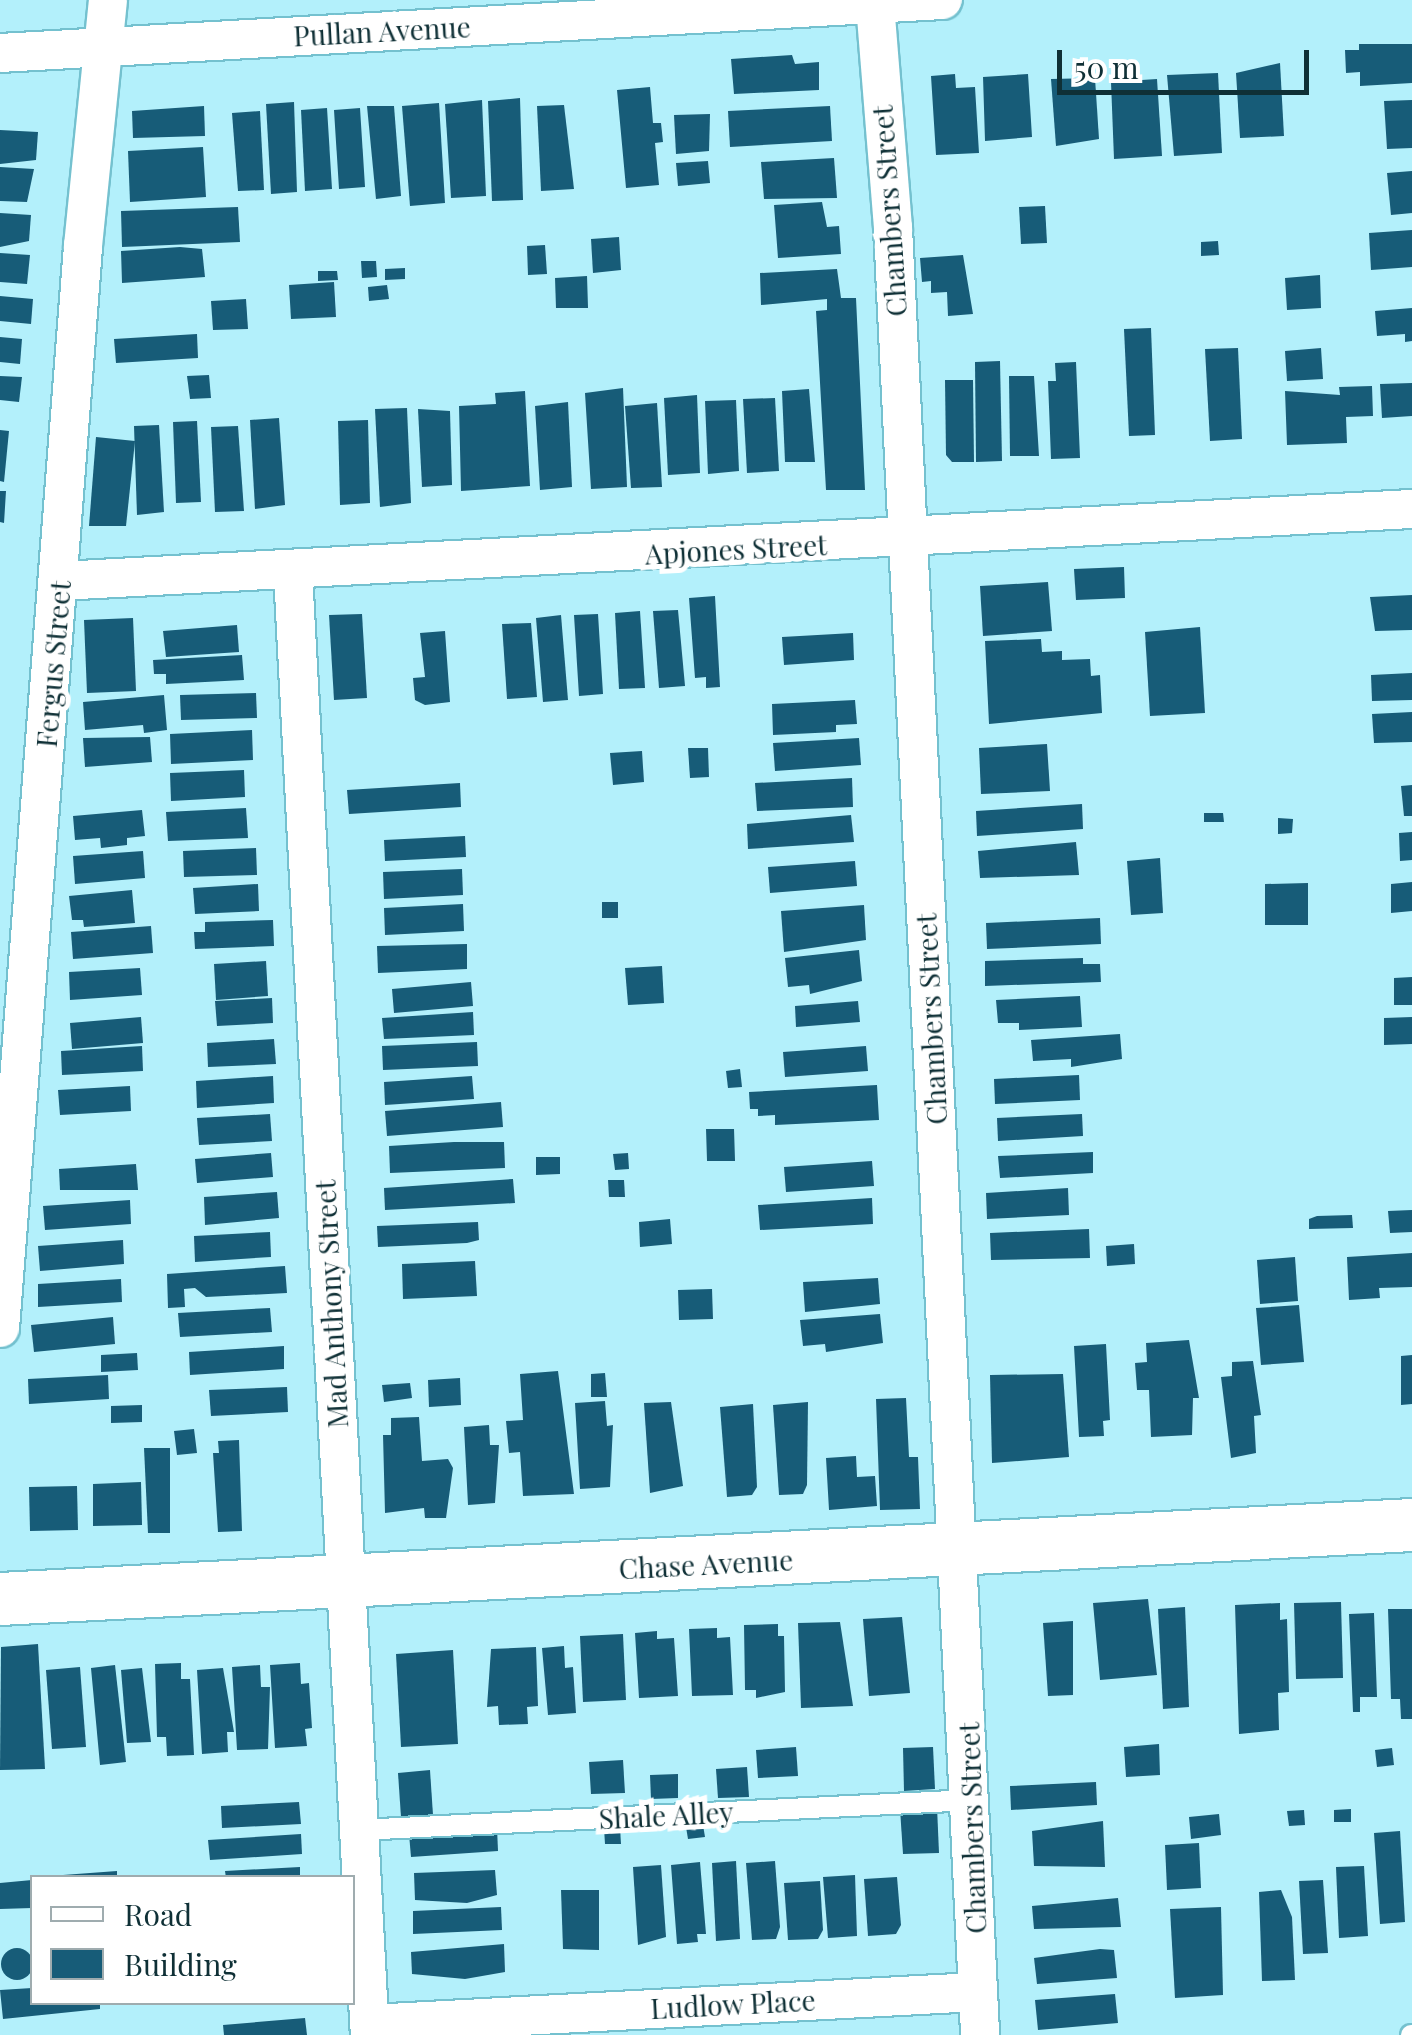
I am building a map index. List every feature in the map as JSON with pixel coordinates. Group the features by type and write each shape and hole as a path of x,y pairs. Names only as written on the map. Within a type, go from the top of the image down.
{"street":[{"name":"Fergus Street","path":"0,1328 108,0"},
{"name":"Pullan Avenue","path":"0,52 943,0"},
{"name":"Chambers Street","path":"874,4 893,228 904,540 961,1550 980,2035"},
{"name":"Apjones Street","path":"60,581 293,573 1412,509"},
{"name":"Mad Anthony Street","path":"293,573 370,2030"},
{"name":"Chase Avenue","path":"0,1599 1412,1526"},
{"name":"Ludlow Place","path":"370,2030 568,2024 977,1992"}],"lane":[{"name":"Shale Alley","path":"359,1830 973,1800"}],"building":[{"path":"1359,44 1412,44 1412,83 1360,86 1360,72 1346,73 1345,50 1359,50"},
{"path":"792,55 795,64 819,62 819,90 734,94 731,59"},
{"path":"1280,63 1284,136 1240,138 1236,73"},
{"path":"1218,73 1222,153 1174,156 1167,75"},
{"path":"955,74 956,88 975,87 979,153 936,155 931,76"},
{"path":"1028,74 1032,137 985,141 983,77"},
{"path":"1095,78 1099,139 1056,146 1051,79"},
{"path":"1157,79 1162,156 1114,159 1111,82"},
{"path":"650,87 653,123 661,123 663,142 655,143 659,185 626,188 617,90"},
{"path":"520,98 523,200 492,201 488,101"},
{"path":"482,100 486,196 451,198 445,104"},
{"path":"1412,100 1412,148 1387,149 1384,101"},
{"path":"294,102 297,192 271,194 266,104"},
{"path":"439,103 445,203 410,206 402,106"},
{"path":"564,105 574,189 541,191 537,106"},
{"path":"204,106 205,136 133,138 132,111"},
{"path":"367,106 394,106 401,196 376,199"},
{"path":"830,106 832,141 730,147 728,111"},
{"path":"327,108 332,189 305,191 301,110"},
{"path":"360,108 365,187 339,189 334,110"},
{"path":"260,111 264,190 238,191 232,113"},
{"path":"710,114 709,151 676,154 674,115"},
{"path":"0,130 38,132 36,160 0,164"},
{"path":"203,147 206,197 130,202 128,151"},
{"path":"834,158 837,198 764,199 761,162"},
{"path":"708,161 710,183 678,186 676,163"},
{"path":"0,167 34,169 27,202 0,201"},
{"path":"1412,171 1412,213 1391,215 1387,173"},
{"path":"822,202 827,227 839,226 841,254 778,258 774,205"},
{"path":"1045,206 1047,243 1021,244 1019,207"},
{"path":"238,207 240,242 122,247 121,211"},
{"path":"0,213 31,215 29,241 0,247"},
{"path":"1412,230 1412,267 1371,270 1369,233"},
{"path":"619,237 621,270 593,273 591,239"},
{"path":"1218,241 1219,255 1201,256 1201,242"},
{"path":"545,245 547,274 528,275 527,246"},
{"path":"202,249 205,277 122,283 121,251"},
{"path":"0,253 30,255 27,284 0,282"},
{"path":"963,255 973,314 948,316 947,292 931,293 931,281 922,282 920,258"},
{"path":"361,261 376,261 377,277 362,278"},
{"path":"405,268 405,279 385,280 385,269"},
{"path":"837,269 841,298 856,298 865,490 826,490 816,311 827,310 827,299 761,305 760,273"},
{"path":"318,271 337,271 338,280 318,281"},
{"path":"1320,275 1321,308 1287,310 1285,278"},
{"path":"587,276 588,308 556,308 555,278"},
{"path":"334,282 336,317 291,319 289,285"},
{"path":"387,285 389,299 369,301 368,287"},
{"path":"0,296 33,299 31,324 0,321"},
{"path":"246,299 248,329 213,330 211,301"},
{"path":"1412,308 1412,341 1405,342 1405,334 1377,336 1375,311"},
{"path":"1151,328 1155,435 1129,436 1124,329"},
{"path":"197,334 198,358 116,363 114,339"},
{"path":"0,337 22,339 20,364 0,362"},
{"path":"1238,348 1242,439 1210,441 1205,349"},
{"path":"1321,348 1323,379 1287,381 1285,351"},
{"path":"1000,361 1002,461 976,462 975,362"},
{"path":"1076,362 1080,458 1051,459 1048,381 1056,381 1055,363"},
{"path":"209,375 211,398 190,399 187,376"},
{"path":"0,376 22,377 19,402 0,400"},
{"path":"1009,376 1034,376 1039,456 1010,456"},
{"path":"945,380 973,380 974,462 952,462 946,455"},
{"path":"1412,383 1412,416 1382,418 1380,384"},
{"path":"1372,386 1373,416 1346,417 1347,443 1287,445 1285,391 1340,395 1339,387"},
{"path":"623,388 627,487 591,489 585,393"},
{"path":"809,389 815,462 785,462 782,391"},
{"path":"525,391 530,486 461,491 459,406 496,404 495,393"},
{"path":"697,395 700,473 668,475 664,398"},
{"path":"775,398 779,471 747,473 743,399"},
{"path":"736,400 739,471 708,474 705,401"},
{"path":"568,402 572,487 540,490 535,406"},
{"path":"657,403 662,487 631,488 625,406"},
{"path":"407,408 411,503 380,507 375,409"},
{"path":"418,409 450,411 452,485 422,487"},
{"path":"279,418 285,505 255,509 250,420"},
{"path":"368,420 370,503 340,505 338,421"},
{"path":"197,421 201,502 176,503 173,422"},
{"path":"159,425 164,512 137,515 134,426"},
{"path":"238,426 244,511 215,512 211,427"},
{"path":"0,430 9,431 4,482 0,481"},
{"path":"96,437 135,441 126,526 89,526"},
{"path":"0,491 6,491 4,523 0,522"},
{"path":"1124,567 1125,598 1076,600 1074,569"},
{"path":"1048,582 1052,631 983,636 980,586"},
{"path":"1412,595 1412,630 1375,631 1370,597"},
{"path":"715,596 720,687 706,688 706,677 695,678 689,598"},
{"path":"678,610 685,686 659,688 653,611"},
{"path":"640,611 645,688 619,689 615,613"},
{"path":"362,614 367,698 334,700 329,615"},
{"path":"598,614 603,694 579,696 574,615"},
{"path":"561,615 568,700 543,702 536,618"},
{"path":"133,618 136,691 87,693 84,620"},
{"path":"531,623 537,697 507,699 502,624"},
{"path":"237,625 239,652 166,657 163,631"},
{"path":"1200,627 1205,713 1150,716 1145,632"},
{"path":"445,631 450,702 425,705 415,700 413,678 425,677 420,633"},
{"path":"853,633 854,660 784,665 782,637"},
{"path":"1041,639 1042,652 1062,651 1062,660 1090,659 1091,676 1100,675 1102,713 989,724 985,641"},
{"path":"242,655 244,680 166,684 166,674 154,674 153,660"},
{"path":"1412,673 1412,700 1372,701 1371,675"},
{"path":"256,693 257,718 181,720 180,695"},
{"path":"164,695 167,730 144,733 143,725 85,730 83,702"},
{"path":"855,700 857,724 836,725 836,732 773,735 772,704"},
{"path":"1412,712 1412,742 1374,743 1372,714"},
{"path":"252,730 253,760 171,764 170,734"},
{"path":"150,737 152,762 85,767 83,738"},
{"path":"859,738 861,765 775,771 773,743"},
{"path":"1047,744 1050,791 981,794 979,748"},
{"path":"688,748 708,748 709,777 690,778"},
{"path":"642,751 644,782 613,785 610,753"},
{"path":"244,770 245,797 171,801 170,773"},
{"path":"852,778 853,807 757,811 755,783"},
{"path":"460,783 461,807 349,814 347,790"},
{"path":"1412,785 1412,816 1404,816 1401,786"},
{"path":"1082,804 1083,829 977,836 976,811"},
{"path":"246,808 248,838 168,841 166,812"},
{"path":"142,810 145,836 127,838 127,845 101,848 100,838 75,840 73,816"},
{"path":"1204,813 1223,813 1224,822 1204,822"},
{"path":"851,815 854,842 748,849 747,824"},
{"path":"1278,818 1293,819 1292,833 1278,834"},
{"path":"1412,832 1412,860 1400,861 1399,833"},
{"path":"465,836 466,857 385,861 384,840"},
{"path":"1076,842 1079,875 980,878 978,851"},
{"path":"256,848 257,875 184,877 183,851"},
{"path":"143,851 145,878 75,884 73,856"},
{"path":"1160,858 1163,913 1131,915 1127,861"},
{"path":"855,861 857,886 770,893 768,867"},
{"path":"462,869 463,895 384,899 383,872"},
{"path":"1412,882 1412,911 1391,913 1391,884"},
{"path":"1308,883 1308,925 1265,925 1265,884"},
{"path":"258,884 259,911 195,914 193,888"},
{"path":"132,890 135,923 84,927 83,920 72,920 69,896"},
{"path":"602,902 618,902 618,918 602,918"},
{"path":"463,904 464,931 385,935 384,908"},
{"path":"864,905 866,940 784,952 781,911"},
{"path":"1100,918 1101,944 987,949 986,923"},
{"path":"273,920 274,946 195,949 194,932 205,932 205,922"},
{"path":"151,926 153,953 73,959 71,932"},
{"path":"467,944 467,969 378,973 377,946"},
{"path":"859,950 862,981 810,994 809,985 788,987 785,958"},
{"path":"1083,958 1083,964 1100,964 1101,982 985,986 985,961"},
{"path":"266,961 268,996 216,1000 214,964"},
{"path":"662,966 664,1003 628,1005 625,968"},
{"path":"140,968 142,995 70,1000 69,972"},
{"path":"1412,977 1412,1005 1394,1005 1394,978"},
{"path":"471,982 473,1006 394,1013 392,989"},
{"path":"1080,996 1082,1027 1019,1030 1019,1023 998,1023 996,1000"},
{"path":"272,998 273,1023 217,1026 215,1001"},
{"path":"858,1001 860,1022 796,1027 795,1006"},
{"path":"473,1012 474,1035 384,1039 382,1018"},
{"path":"141,1017 143,1043 72,1049 70,1023"},
{"path":"1412,1017 1412,1044 1384,1045 1384,1018"},
{"path":"1120,1034 1122,1059 1071,1067 1071,1059 1033,1061 1031,1040"},
{"path":"274,1039 276,1064 208,1067 207,1043"},
{"path":"477,1042 478,1066 383,1070 382,1046"},
{"path":"142,1046 143,1071 62,1075 61,1051"},
{"path":"866,1046 868,1071 785,1077 783,1052"},
{"path":"740,1069 742,1087 728,1088 726,1071"},
{"path":"1079,1075 1080,1100 995,1104 994,1079"},
{"path":"273,1076 274,1103 197,1108 196,1081"},
{"path":"472,1076 474,1099 385,1105 384,1082"},
{"path":"877,1085 879,1120 775,1125 775,1115 758,1116 758,1109 750,1109 749,1092"},
{"path":"130,1086 131,1111 60,1115 58,1090"},
{"path":"501,1102 503,1127 387,1136 385,1111"},
{"path":"270,1114 272,1141 199,1145 197,1118"},
{"path":"1082,1114 1083,1136 998,1141 997,1118"},
{"path":"706,1129 734,1129 735,1161 707,1161"},
{"path":"504,1142 505,1168 390,1173 389,1146"},
{"path":"1093,1152 1093,1173 1000,1178 998,1156"},
{"path":"271,1153 273,1177 197,1183 195,1159"},
{"path":"628,1153 629,1169 615,1170 613,1154"},
{"path":"536,1157 560,1157 560,1174 536,1175"},
{"path":"872,1161 874,1186 786,1192 784,1167"},
{"path":"136,1164 138,1190 60,1190 59,1169"},
{"path":"513,1179 515,1203 385,1210 384,1188"},
{"path":"608,1180 624,1180 625,1197 609,1197"},
{"path":"1068,1188 1069,1215 987,1219 986,1193"},
{"path":"277,1192 279,1218 205,1225 204,1197"},
{"path":"872,1198 873,1224 760,1230 758,1205"},
{"path":"130,1200 131,1224 45,1230 43,1206"},
{"path":"1412,1210 1412,1232 1390,1233 1388,1211"},
{"path":"1352,1215 1353,1228 1309,1229 1309,1219 1317,1216"},
{"path":"670,1219 672,1244 640,1247 639,1222"},
{"path":"478,1222 479,1240 467,1243 378,1247 377,1226"},
{"path":"1089,1229 1090,1258 991,1260 990,1233"},
{"path":"270,1232 271,1257 195,1262 194,1236"},
{"path":"123,1240 124,1264 40,1271 38,1246"},
{"path":"1134,1244 1135,1264 1107,1266 1106,1246"},
{"path":"1412,1253 1412,1287 1379,1288 1380,1298 1349,1300 1347,1257"},
{"path":"1295,1257 1298,1301 1260,1304 1257,1260"},
{"path":"475,1261 477,1296 403,1299 402,1264"},
{"path":"285,1266 287,1293 206,1297 195,1288 184,1289 185,1307 168,1308 167,1274"},
{"path":"878,1278 880,1304 805,1312 803,1282"},
{"path":"121,1279 122,1302 38,1307 38,1284"},
{"path":"712,1289 713,1319 679,1320 678,1290"},
{"path":"1299,1305 1304,1362 1261,1365 1256,1308"},
{"path":"270,1308 272,1332 180,1337 178,1313"},
{"path":"880,1314 883,1343 826,1352 825,1344 803,1346 800,1320"},
{"path":"113,1317 115,1344 34,1352 31,1325"},
{"path":"1189,1340 1199,1398 1193,1398 1192,1435 1151,1437 1149,1390 1137,1390 1135,1363 1147,1362 1146,1343"},
{"path":"1106,1344 1110,1420 1103,1421 1104,1436 1079,1437 1074,1346"},
{"path":"284,1346 284,1369 190,1375 189,1352"},
{"path":"137,1353 138,1370 101,1372 101,1355"},
{"path":"1412,1355 1412,1404 1401,1405 1401,1356"},
{"path":"1253,1361 1261,1415 1254,1416 1256,1453 1231,1458 1221,1377 1232,1376 1232,1362"},
{"path":"558,1371 574,1494 523,1496 520,1452 509,1453 506,1421 523,1420 520,1374"},
{"path":"605,1373 607,1397 591,1397 591,1374"},
{"path":"1063,1374 1069,1457 992,1463 990,1375"},
{"path":"108,1375 109,1399 29,1404 28,1379"},
{"path":"460,1378 461,1405 429,1407 428,1380"},
{"path":"410,1383 412,1398 384,1402 382,1385"},
{"path":"287,1387 288,1412 211,1416 209,1390"},
{"path":"906,1398 909,1457 918,1457 920,1509 880,1510 876,1399"},
{"path":"605,1401 607,1426 613,1425 610,1487 580,1489 575,1403"},
{"path":"671,1402 683,1486 650,1493 644,1403"},
{"path":"808,1402 807,1485 803,1494 779,1495 773,1405"},
{"path":"753,1404 757,1487 752,1495 727,1497 720,1407"},
{"path":"142,1405 142,1422 111,1423 111,1406"},
{"path":"419,1417 422,1461 448,1459 453,1468 446,1518 425,1518 424,1508 385,1513 383,1435 391,1435 391,1418"},
{"path":"489,1425 490,1445 499,1445 495,1503 468,1505 464,1427"},
{"path":"194,1429 197,1453 177,1455 174,1431"},
{"path":"239,1440 242,1531 218,1532 213,1453 219,1453 218,1441"},
{"path":"144,1448 170,1448 170,1533 148,1533"},
{"path":"856,1456 857,1477 875,1476 877,1506 829,1510 826,1458"},
{"path":"141,1482 142,1525 93,1526 93,1484"},
{"path":"77,1486 78,1530 30,1531 29,1487"},
{"path":"1148,1599 1157,1675 1100,1680 1093,1603"},
{"path":"1341,1602 1343,1678 1296,1679 1294,1603"},
{"path":"1280,1603 1280,1620 1287,1619 1289,1692 1278,1693 1279,1730 1239,1734 1235,1605"},
{"path":"1185,1607 1189,1707 1163,1709 1158,1609"},
{"path":"1388,1609 1412,1609 1412,1719 1401,1719 1400,1699 1391,1699"},
{"path":"1374,1613 1377,1697 1360,1697 1360,1712 1353,1712 1349,1614"},
{"path":"902,1617 910,1693 869,1696 863,1619"},
{"path":"1073,1621 1073,1695 1048,1696 1043,1623"},
{"path":"840,1622 853,1706 801,1708 798,1623"},
{"path":"778,1624 778,1636 784,1636 785,1692 756,1698 756,1690 745,1690 744,1625"},
{"path":"717,1628 717,1638 730,1637 733,1695 692,1696 689,1629"},
{"path":"657,1631 657,1639 674,1638 678,1696 639,1698 635,1633"},
{"path":"623,1634 626,1700 583,1702 580,1636"},
{"path":"38,1644 45,1769 0,1770 1,1647"},
{"path":"564,1646 565,1668 573,1667 576,1713 548,1715 542,1648"},
{"path":"536,1647 538,1706 527,1707 528,1724 499,1725 498,1706 487,1707 491,1649"},
{"path":"453,1650 458,1744 401,1747 396,1654"},
{"path":"181,1663 181,1679 190,1679 194,1755 167,1756 166,1737 157,1737 155,1664"},
{"path":"300,1663 301,1684 309,1683 312,1728 305,1729 307,1746 275,1748 270,1665"},
{"path":"115,1665 126,1762 100,1765 91,1668"},
{"path":"260,1665 261,1687 270,1687 268,1749 237,1750 232,1667"},
{"path":"80,1667 86,1747 52,1749 46,1670"},
{"path":"142,1668 151,1742 127,1743 121,1670"},
{"path":"223,1668 234,1732 227,1732 228,1752 202,1754 197,1670"},
{"path":"1159,1744 1160,1775 1126,1777 1124,1747"},
{"path":"796,1747 798,1776 758,1778 756,1750"},
{"path":"933,1747 935,1789 904,1791 903,1748"},
{"path":"1392,1748 1394,1765 1377,1767 1375,1750"},
{"path":"623,1760 625,1793 591,1794 589,1762"},
{"path":"747,1767 749,1797 718,1798 716,1769"},
{"path":"430,1770 433,1815 401,1817 398,1773"},
{"path":"678,1774 678,1798 651,1799 650,1775"},
{"path":"1096,1782 1097,1805 1011,1810 1010,1786"},
{"path":"299,1802 301,1824 222,1828 221,1806"},
{"path":"937,1807 939,1853 903,1854 900,1809"},
{"path":"1351,1809 1351,1822 1334,1822 1334,1810"},
{"path":"1304,1810 1305,1825 1289,1826 1287,1811"},
{"path":"1219,1814 1221,1835 1191,1839 1189,1817"},
{"path":"702,1819 705,1837 688,1839 685,1821"},
{"path":"1103,1821 1105,1867 1034,1866 1032,1831"},
{"path":"620,1827 621,1844 605,1844 604,1828"},
{"path":"497,1828 498,1851 411,1857 409,1834"},
{"path":"1400,1831 1405,1922 1380,1924 1374,1833"},
{"path":"301,1834 302,1854 210,1860 208,1840"},
{"path":"1199,1843 1201,1888 1167,1890 1165,1845"},
{"path":"736,1861 740,1939 716,1941 712,1863"},
{"path":"775,1861 780,1927 776,1939 752,1940 746,1863"},
{"path":"700,1862 706,1934 697,1934 698,1942 677,1944 671,1865"},
{"path":"661,1865 666,1937 638,1945 633,1867"},
{"path":"1364,1866 1368,1936 1339,1938 1336,1867"},
{"path":"300,1867 300,1875 226,1875 225,1871"},
{"path":"495,1870 497,1895 467,1903 415,1900 414,1873"},
{"path":"117,1871 117,1875 63,1875"},
{"path":"855,1875 857,1936 828,1938 823,1877"},
{"path":"897,1877 901,1925 896,1934 868,1936 864,1879"},
{"path":"30,1880 30,1908 0,1909 0,1883"},
{"path":"1323,1880 1328,1953 1303,1954 1299,1881"},
{"path":"820,1881 823,1930 818,1939 788,1940 784,1883"},
{"path":"561,1890 599,1890 599,1950 563,1949"},
{"path":"1281,1890 1292,1917 1295,1980 1262,1981 1259,1892"},
{"path":"1118,1898 1121,1927 1034,1929 1032,1906"},
{"path":"501,1907 502,1930 413,1934 413,1911"},
{"path":"1221,1907 1223,1995 1175,1998 1170,1909"},
{"path":"504,1944 505,1972 465,1979 412,1974 411,1952"},
{"path":"17,1948 28,1953 28,1975 17,1980 6,1975 1,1964 6,1953"},
{"path":"1114,1950 1117,1978 1037,1984 1034,1958"},
{"path":"30,1988 30,2005 100,2005 100,2009 3,2019 0,1990"},
{"path":"1115,1994 1118,2023 1038,2030 1035,2000"},
{"path":"305,2018 307,2035 224,2035 223,2025"}]}
